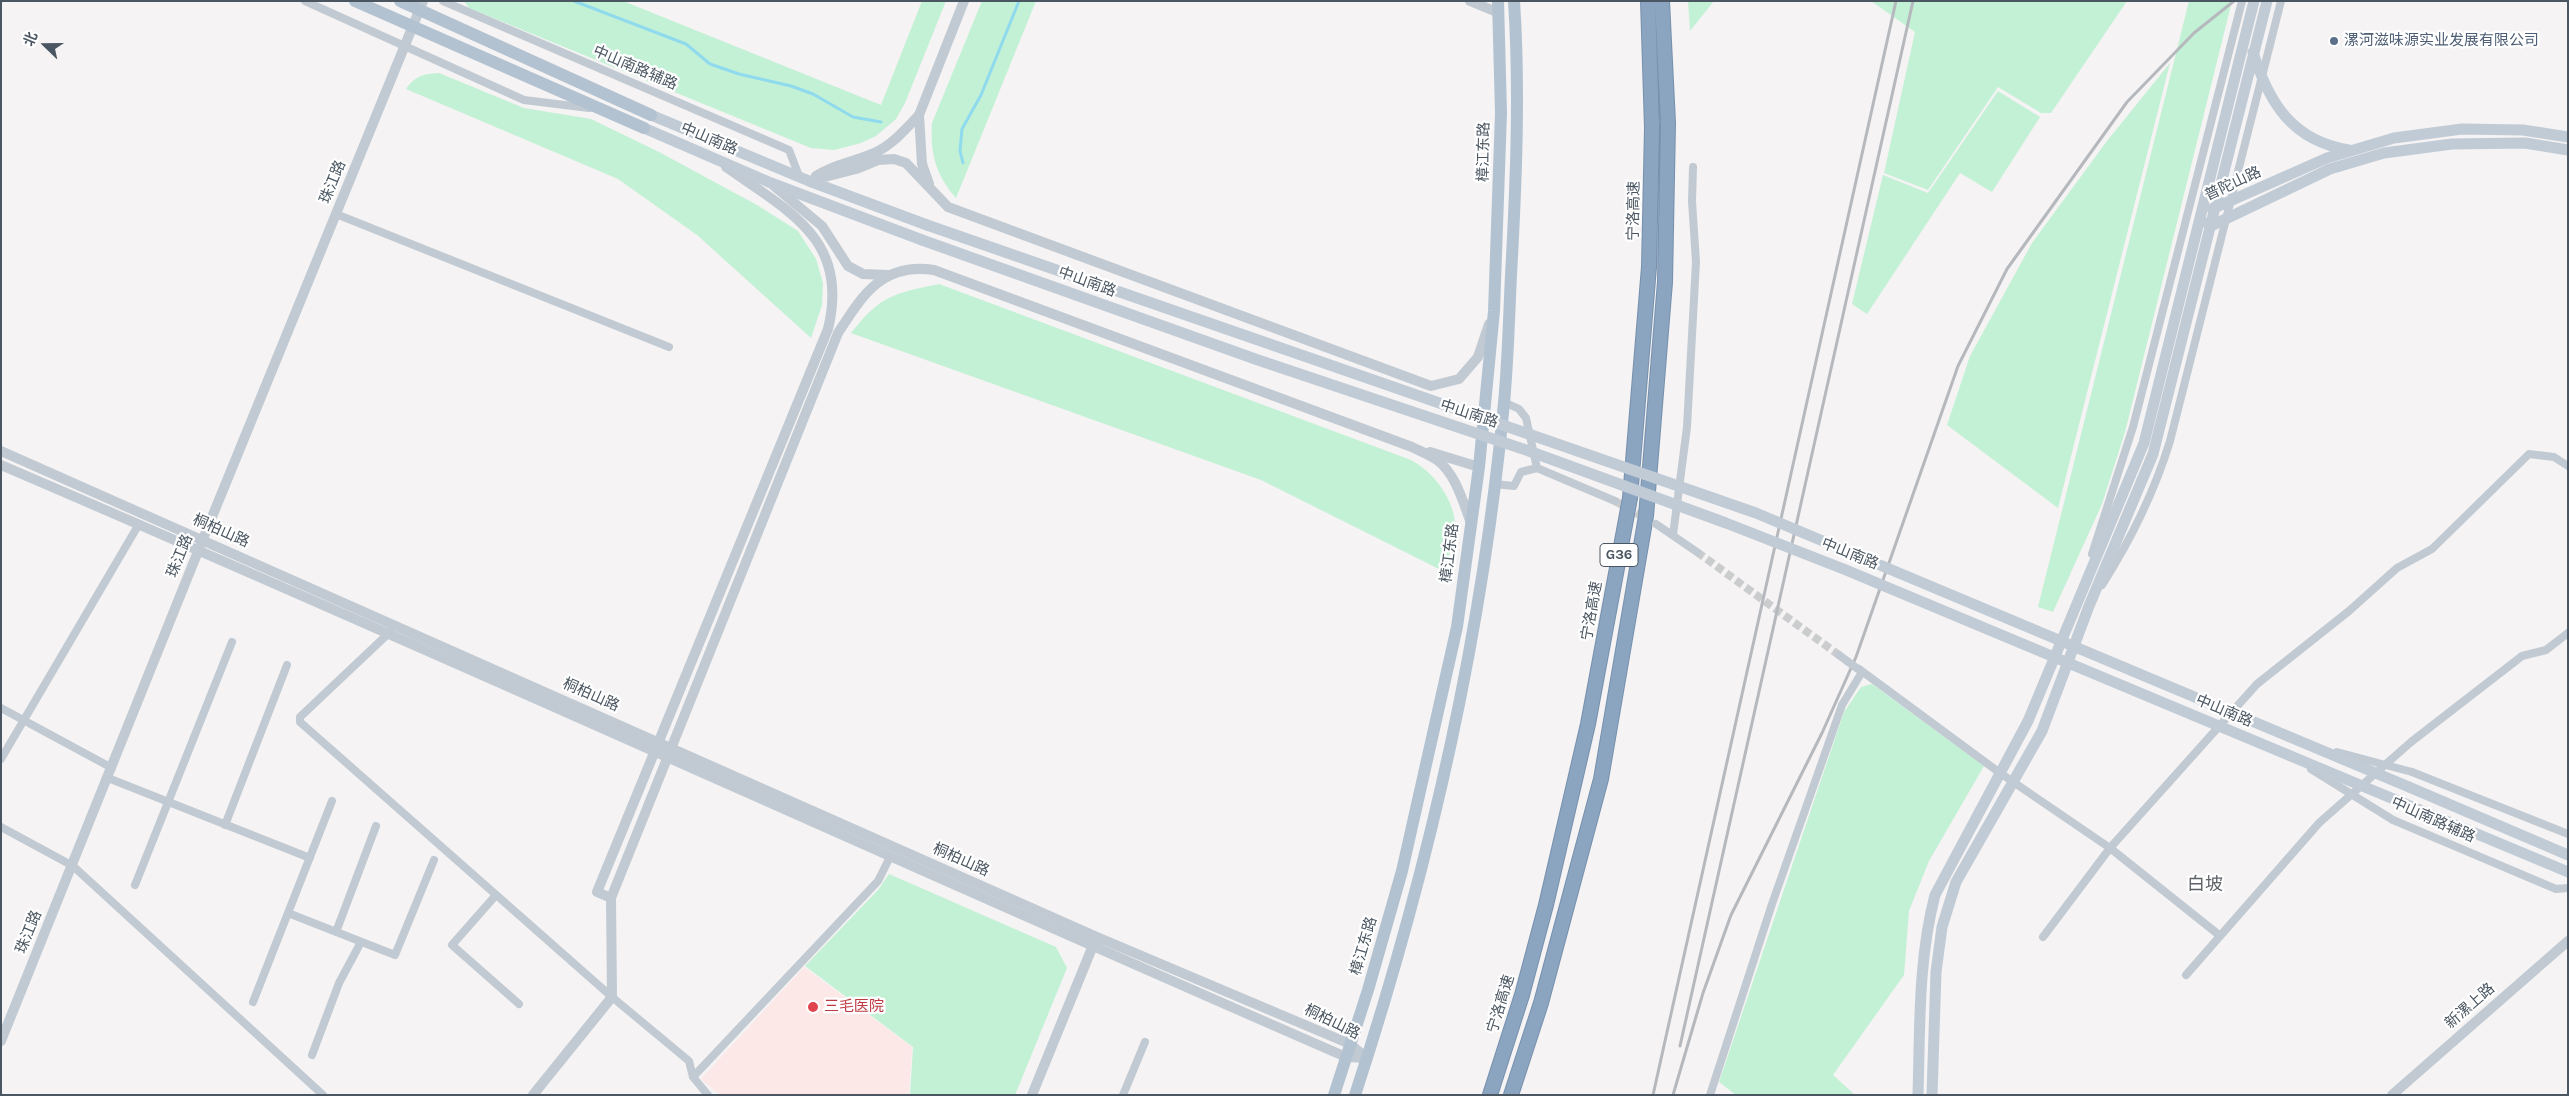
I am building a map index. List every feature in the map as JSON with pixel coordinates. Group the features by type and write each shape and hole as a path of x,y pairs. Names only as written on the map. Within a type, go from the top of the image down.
{"highway":[{"name":"宁洛高速","path":"1490,1095 1522,995 1546,905 1588,724 1630,498 1649,267 1652,128 1648,1"},
{"name":"G36","path":"1511,1095 1541,1003 1601,779 1646,516 1665,282 1668,123 1662,1"}],"main road":[{"name":"中山南路","path":"355,1 771,184 1258,360 1526,450 1726,523 1846,570 2568,872"},
{"name":"中山南路","path":"400,1 422,6 651,115 804,178 927,225 1756,513 2568,855"},
{"name":"樟江东路","path":"1355,1095 1408,918 1448,751 1475,616 1504,402 1516,180 1514,1"},
{"path":"1918,1095 1922,966 1927,925 1935,894 2028,721 2144,443 2194,217 2254,1"},
{"path":"1932,1095 1936,972 1942,927 1956,882 2042,731 2089,606 2153,454 2267,1"},
{"name":"樟江东路","path":"1334,1095 1368,990 1402,871 1457,627 1479,467 1494,312 1501,113 1499,7"},
{"path":"2254,52 2260,76 2284,116 2304,134 2329,146 2353,150"},
{"name":"普陀山路","path":"2194,217 2327,158 2394,138 2462,129 2523,130 2568,137"},
{"name":"普陀山路","path":"2194,217 2210,226 2330,169 2384,153 2452,144 2516,143 2568,150"}],"street":[{"path":"305,1 524,100 600,109"},
{"name":"中山南路辅路","path":"443,1 789,150 804,178"},
{"path":"804,178 829,167 875,153 898,136 919,115 964,1"},
{"path":"1470,1 1499,7"},
{"path":"2194,217 2242,1"},
{"path":"2089,606 2120,557 2164,462 2231,199 2260,76 2281,1"},
{"name":"珠江路","path":"1,1041 73,866 198,549 422,6"},
{"path":"919,115 922,164 932,192"},
{"path":"804,178 856,169 878,160 894,158 906,163 948,207 1431,386 1459,379 1478,357 1494,312"},
{"path":"611,898 597,892 828,329 833,309 831,266 813,235 794,215 716,160"},
{"path":"1673,536 1687,427 1696,262 1692,201 1693,167"},
{"path":"771,184 822,226 848,266 863,274 890,276"},
{"path":"336,214 669,347"},
{"path":"533,1095 612,998 611,898 666,757 838,333 874,284 890,276 923,268 934,270 1412,447 1479,467"},
{"path":"1504,402 1520,409 1526,418 1537,468"},
{"path":"1412,447 1437,460 1446,470 1459,492 1471,523"},
{"name":"桐柏山路","path":"1,451 671,746 1097,937 1350,1044 1367,1058"},
{"path":"2043,937 2110,848 2257,684 2349,611 2397,568 2432,549 2528,454 2554,457 2568,466"},
{"name":"桐柏山路","path":"1,465 390,632 654,752 1346,1058 1367,1058"},
{"path":"1494,484 1514,486 1521,472 1537,468 1615,501"},
{"path":"1,759 139,524"},
{"path":"1656,524 1697,552"},
{"path":"390,632 300,717 300,722 612,998 689,1061 693,1078 708,1095"},
{"path":"2186,975 2219,935 2319,823 2411,742 2522,656 2546,650 2568,632"},
{"path":"135,885 232,642"},
{"path":"1839,655 2000,773 2110,848 2219,935"},
{"path":"226,825 287,665"},
{"path":"1710,1095 1772,904 1842,704 1860,671"},
{"path":"1,708 110,773 168,802 310,858"},
{"path":"2301,743 2412,772 2568,834"},
{"name":"中山南路辅路","path":"2294,758 2393,820 2556,889 2568,888"},
{"path":"253,1002 332,801"},
{"path":"336,932 376,826"},
{"path":"1,827 73,866 323,1095"},
{"path":"693,1078 878,881 890,857"},
{"path":"288,913 395,955 434,860"},
{"path":"496,895 452,945 519,1004"},
{"path":"1032,1095 1097,937"},
{"name":"新漯上路","path":"2392,1095 2568,941"},
{"path":"312,1055 339,984 362,942"},
{"path":"1123,1095 1145,1042"}],"shaded area":[{"name":"三毛医院","path":"804,967 912,1047 909,1095 720,1095 701,1079"}],"green space":[{"path":"464,1 623,1 881,105 922,1 946,1 905,103 896,119 876,136 861,143 834,150 811,148 469,8"},
{"path":"982,1 1036,1 956,198 944,181 936,164 932,145 932,123"},
{"path":"1688,1 1714,1 1690,31"},
{"path":"1871,1 2127,1 2051,113 2041,113 1998,87 1928,190 1884,173 1915,32"},
{"path":"2189,1 2232,1 2125,432 2102,504 2053,612 2038,607"},
{"path":"2170,63 2058,508 1947,425 1970,356 2032,243 2107,141"},
{"path":"439,73 524,108 591,119 659,152 757,205 798,231 816,259 823,283 822,305 811,338 697,235 618,179 406,89 420,76"},
{"path":"1998,91 2040,117 1992,192 1960,173 1867,314 1852,304 1883,175 1928,193"},
{"path":"939,284 1411,460 1434,478 1446,494 1453,512 1455,522 1454,533 1445,572 1261,480 851,333 871,311 889,298 910,290"},
{"path":"1872,684 1984,766 1929,861 1909,911 1904,975 1833,1075 1855,1095 1736,1095 1719,1082 1844,712 1861,687"},
{"path":"889,874 1056,947 1067,968 1015,1095 910,1095 913,1047 805,966 878,890"}],"waterway":[{"path":"574,1 686,44 710,64 739,74 791,86 813,94 853,117 881,122"},
{"path":"963,163 960,151 962,129 981,95 1019,1"}],"tunnel":[{"path":"1615,501 1647,519"},
{"path":"1697,552 1839,655"}],"railway":[{"path":"1653,1095 1896,1"},
{"path":"1680,1046 1913,1"},
{"path":"1673,1095 1703,993 1731,915 1822,733 1856,657 1958,366 2007,269 2127,102 2194,33 2234,1"}],"place":[{"name":"漯河滋味源实业发展有限公司","path":"2334,41"},
{"name":"三毛医院","path":"813,1007"}],"district":[{"name":"白坡","path":"2205,885"}]}
